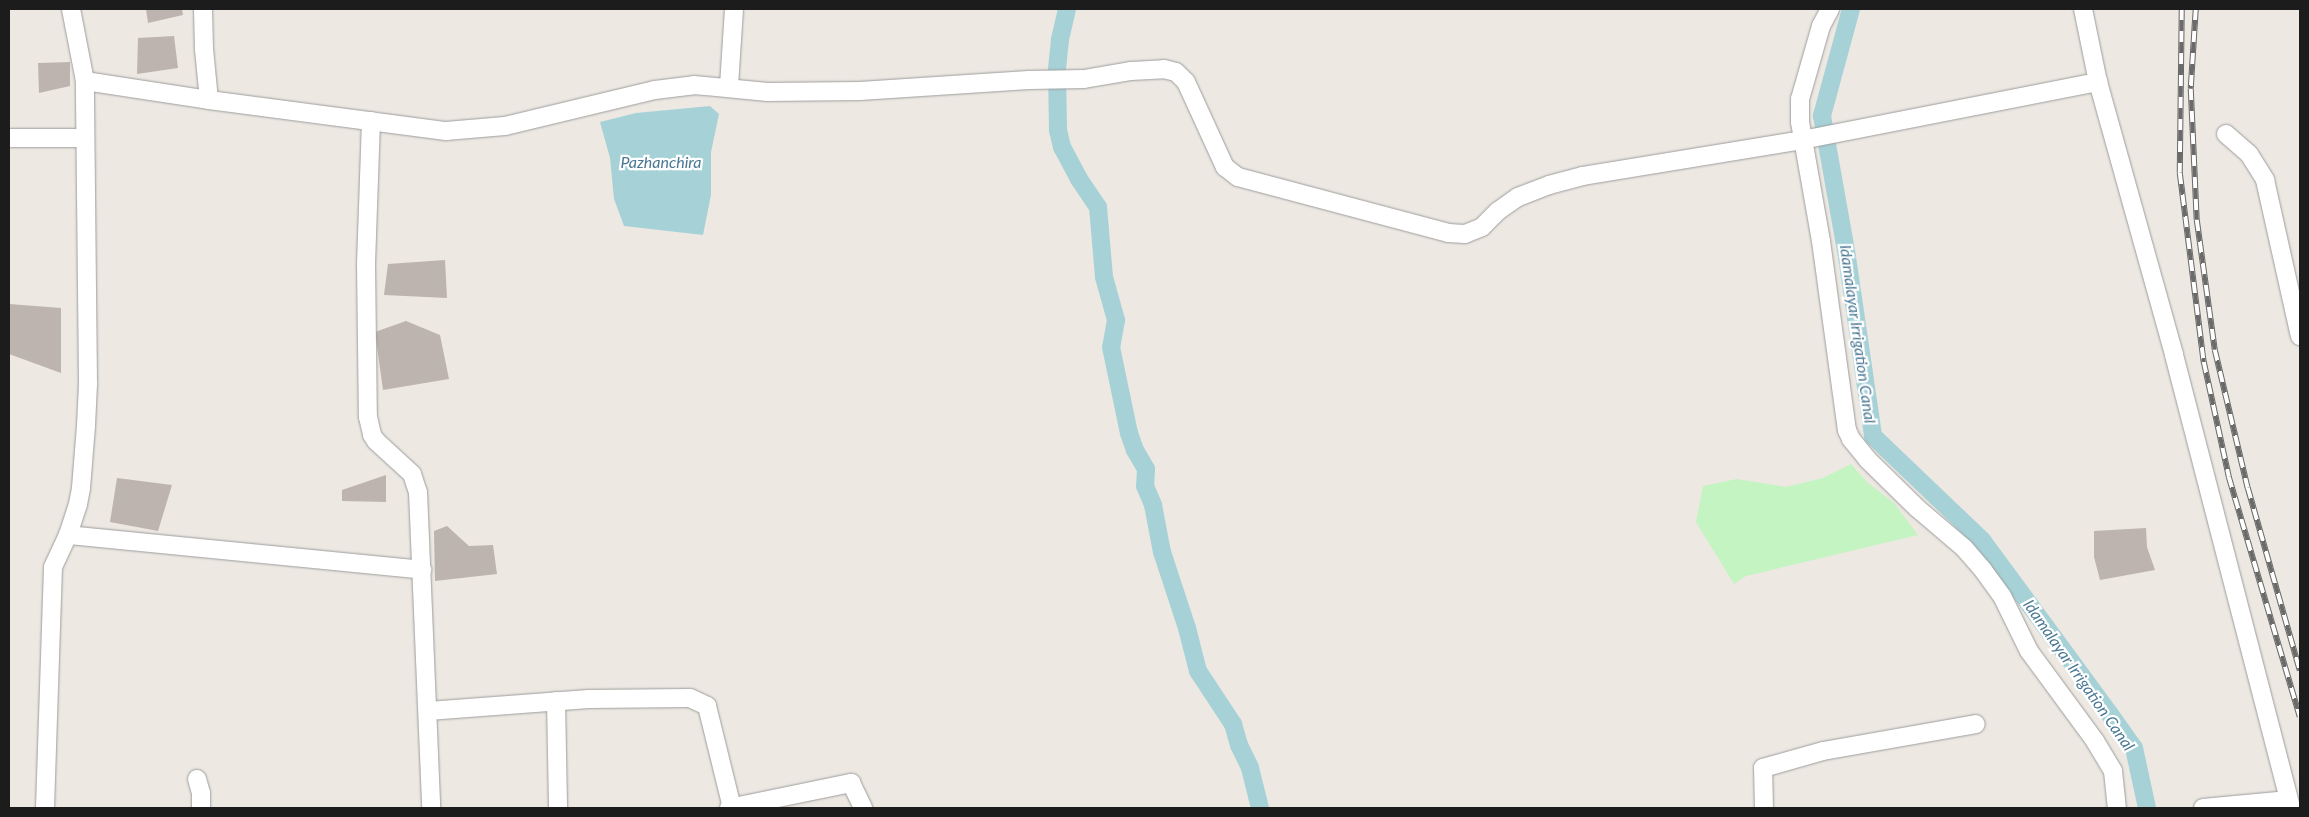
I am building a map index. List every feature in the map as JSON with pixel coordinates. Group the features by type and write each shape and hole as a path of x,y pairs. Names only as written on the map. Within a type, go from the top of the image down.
{"street":[{"path":"45,808 53,567 68,535 81,488 88,384 85,81 71,9"},
{"path":"203,9 204,49 209,100"},
{"path":"729,86 734,9"},
{"path":"1830,9 1821,26 1800,99 1802,140 1821,241 1847,430 1852,440 1884,476 1964,548 2002,596 2028,651 2095,741 2113,771 2118,808"},
{"path":"2083,9 2098,82 2174,355 2290,804 2203,808"},
{"path":"85,81 209,100 446,130 504,126 655,90 694,84 729,86 768,92 860,91 1070,80 1131,71 1164,69 1176,72 1186,82 1225,167 1238,177 1448,233 1465,234 1482,227 1498,211 1518,197 1549,185 1583,176 1802,140 2098,82"},
{"path":"371,121 366,263 368,417 372,435 376,441 412,474 416,481 422,570 431,808"},
{"path":"2226,134 2249,154 2265,180 2300,336"},
{"path":"9,138 85,138"},
{"path":"68,535 422,570"},
{"path":"428,711 589,698 690,698 708,706 730,808 851,783 863,808"},
{"path":"556,701 558,808"},
{"path":"1764,808 1762,768 1823,751 1976,724"},
{"path":"197,779 201,793 201,808"}],"green space":[{"path":"1851,464 1867,482 1894,503 1918,535 1746,576 1734,584 1696,522 1703,486 1737,479 1786,487 1823,478"}],"water":[{"name":"Pazhanchira","path":"710,106 719,114 711,152 711,195 703,235 624,226 614,199 610,158 600,122 636,113"}],"building":[{"path":"146,9 182,9 183,15 148,23"},
{"path":"174,36 178,68 137,74 138,38"},
{"path":"70,62 70,86 39,93 38,63"},
{"path":"445,260 447,298 384,295 388,264"},
{"path":"9,304 61,308 61,373 9,354"},
{"path":"406,321 440,335 449,379 383,390 375,332"},
{"path":"386,475 386,502 342,501 342,490"},
{"path":"117,478 172,485 158,531 110,522"},
{"path":"447,526 469,546 493,545 497,574 435,581 434,531"},
{"path":"2146,528 2147,547 2155,570 2100,580 2094,557 2094,531"}],"waterway":[{"path":"1067,9 1060,40 1057,71 1058,130 1062,147 1079,179 1098,207 1104,277 1116,320 1111,347 1129,433 1135,450 1146,469 1145,486 1153,505 1162,552 1187,628 1198,671 1233,724 1239,745 1250,768 1260,808"},
{"name":"Idamalayar Irrigation Canal","path":"1851,9 1822,116 1847,257 1873,436 1982,540 2134,748 2147,808"}],"railway":[{"path":"2182,9 2180,173 2204,362 2229,477 2300,717"},
{"path":"2196,9 2191,89 2197,220 2215,350 2248,488 2300,671"}]}
